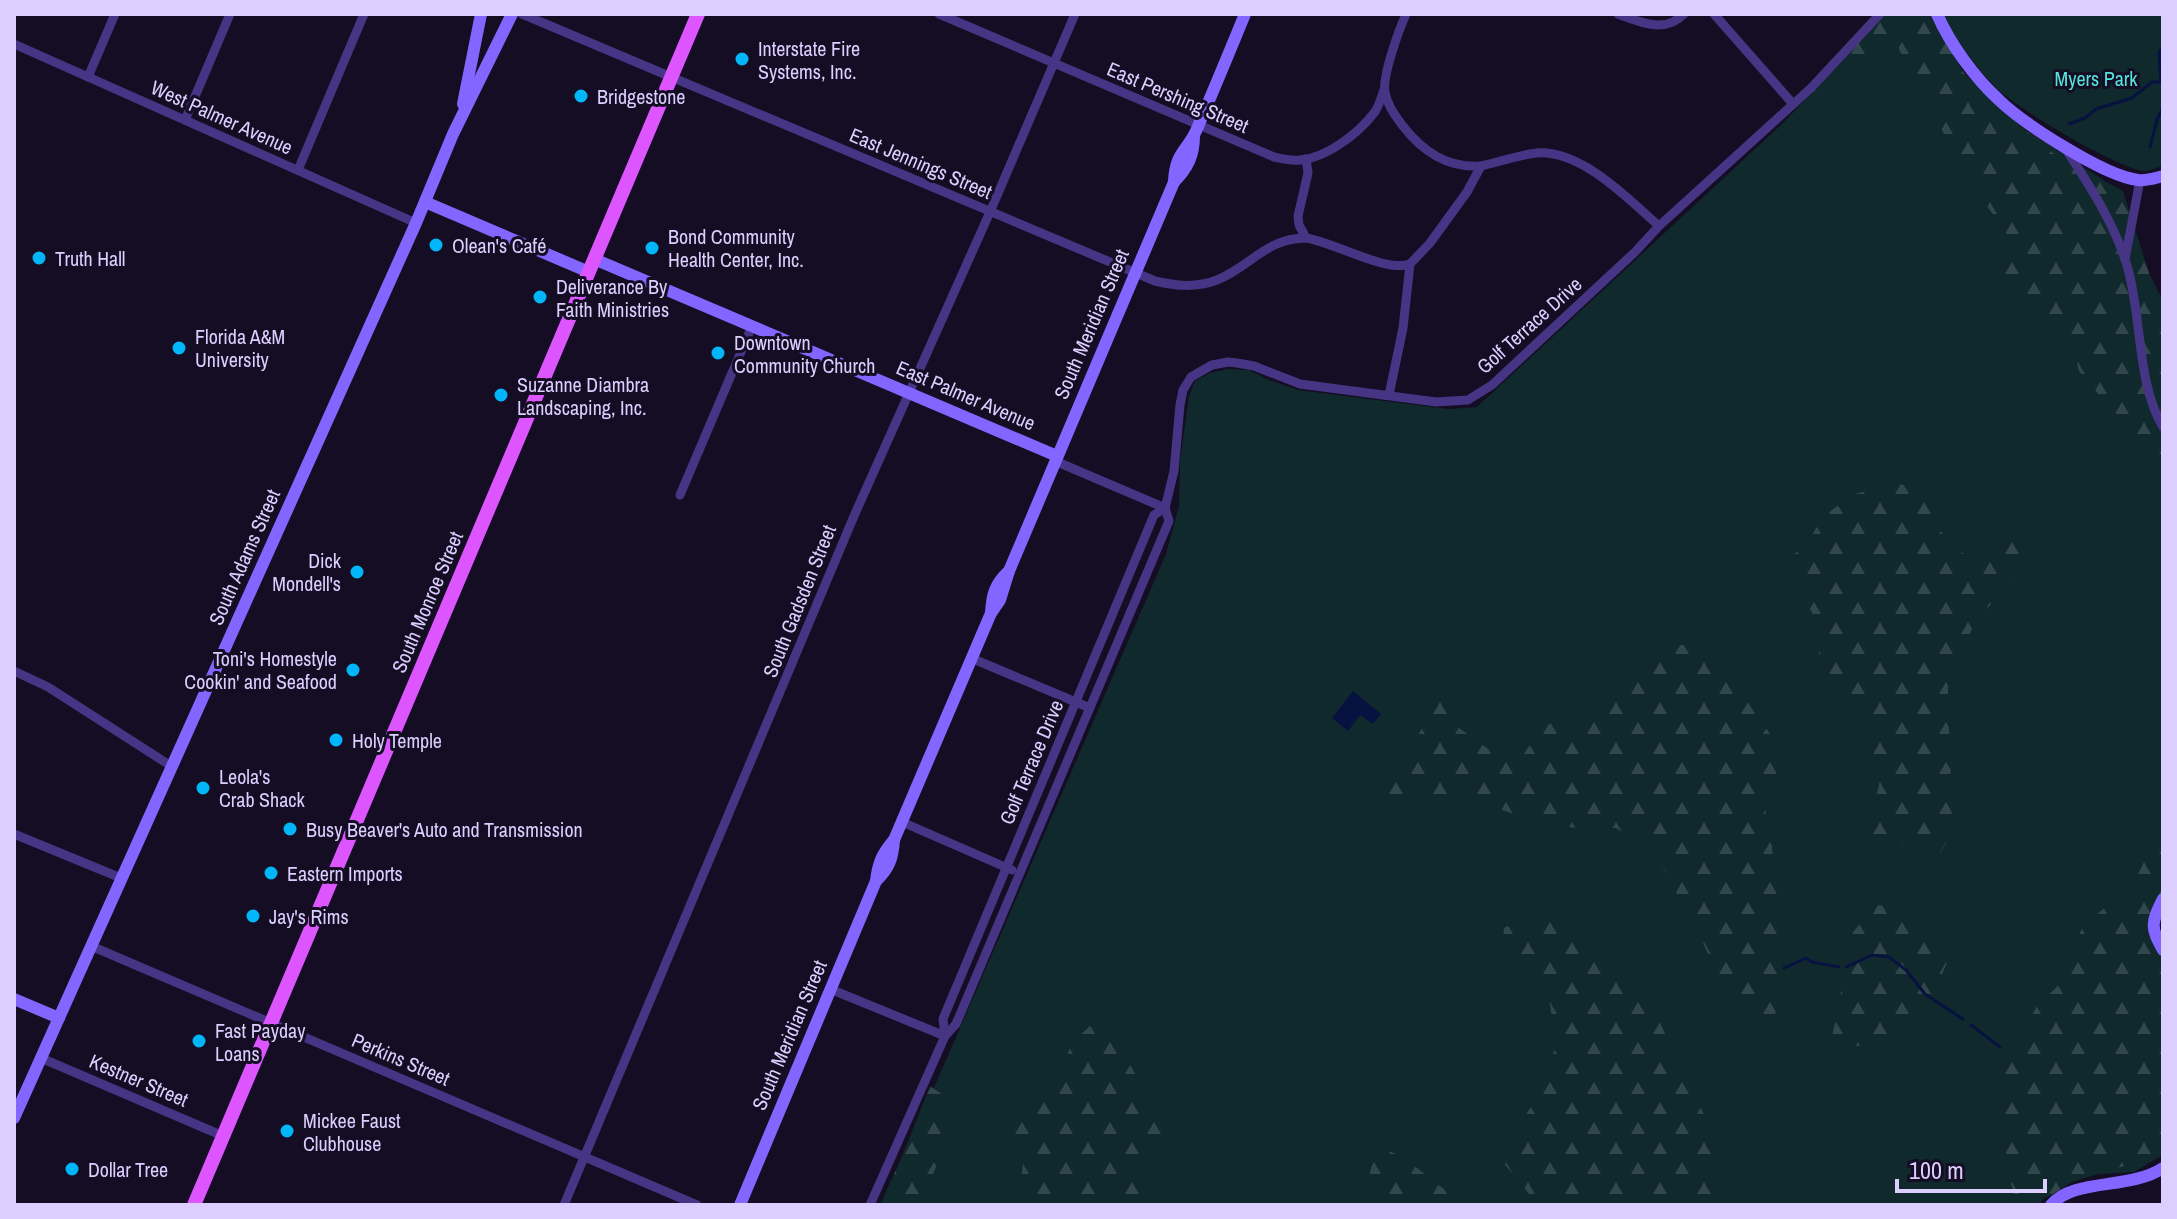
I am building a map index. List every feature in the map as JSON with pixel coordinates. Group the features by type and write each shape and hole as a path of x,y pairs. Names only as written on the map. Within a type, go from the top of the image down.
{"main road":[{"name":"South Monroe Street","path":"194,1205 698,14"}],"street":[{"path":"88,77 115,14"},
{"path":"185,120 230,14"},
{"path":"298,170 364,14"},
{"path":"453,134 471,72 481,14"},
{"name":"South Adams Street","path":"14,1118 416,223 453,134 512,14"},
{"name":"East Jennings Street","path":"522,14 1155,281 1175,286 1203,284 1229,274 1275,244 1306,238"},
{"name":"East Pershing Street","path":"939,14 1054,63 1196,130 1274,157 1297,161 1306,159"},
{"name":"South Gadsden Street","path":"564,1205 848,528 1075,14"},
{"name":"South Meridian Street","path":"740,1205 876,881 877,864 902,822 991,613 991,596 998,581 1009,571 1174,182 1179,157 1196,130 1245,14"},
{"path":"1406,14 1384,90 1374,113 1361,127 1328,151 1306,159 1308,173 1298,216 1299,225 1306,238 1399,267 1410,264 1430,243 1467,192 1481,166"},
{"path":"1618,14 1655,26 1672,23 1684,14"},
{"path":"1714,14 1793,104"},
{"name":"Golf Terrace Drive","path":"870,1205 945,1036 956,1024 1169,521 1165,508 1174,471 1180,405 1186,383 1198,371 1220,362 1254,366 1300,384 1325,388 1446,402 1460,402 1473,397 1492,385 1793,104 1880,14"},
{"path":"1937,14 1962,58 1997,99 2063,145 2108,170 2163,189"},
{"name":"West Palmer Avenue","path":"14,44 416,223"},
{"path":"1384,90 1392,112 1410,136 1429,154 1447,163 1481,166 1537,153 1563,157 1612,185 1659,226"},
{"path":"2063,145 2099,203 2125,260 2135,299 2149,394 2163,427"},
{"path":"2143,180 2163,176"},
{"path":"2125,260 2143,180"},
{"name":"East Palmer Avenue","path":"425,202 752,326 910,392 1165,508"},
{"path":"1389,395 1403,328 1410,264"},
{"path":"680,495 752,326"},
{"name":"Golf Terrace Drive","path":"945,1036 943,1019 1154,515 1165,508"},
{"path":"971,658 1090,708"},
{"path":"14,671 48,687 171,766"},
{"path":"902,822 1020,873"},
{"path":"14,834 121,878"},
{"path":"2163,899 2152,926 2163,950"},
{"name":"Perkins Street","path":"91,946 697,1205"},
{"path":"830,989 945,1036"},
{"path":"14,999 59,1018"},
{"name":"Kestner Street","path":"41,1058 223,1136"},
{"path":"2051,1205 2064,1193 2145,1178 2163,1168"}],"green space":[{"path":"1885,14 1931,14 1964,73 2044,148 2123,191 2149,273 2163,301 2163,471 2139,437 2079,371 2069,327 2012,297 2002,284 2011,240 1977,192 1910,74 1897,44 1888,44 1874,62 1854,73 1843,57"},
{"path":"1887,14 2021,127 2102,179 2111,264 2163,366 2163,884 2143,924 2163,956 2163,1155 2134,1172 2087,1175 2054,1184 2039,1205 883,1205 1166,554 1179,506 1180,461 1189,396 1195,381 1228,369 1249,370 1298,390 1448,409 1477,407 1782,124"},
{"name":"Myers Park","path":"1941,14 2163,14 2163,166 2145,171 2132,168 2067,136 2022,108 1987,78"},
{"path":"1897,483 1924,492 1937,528 1974,564 2005,532 2026,543 2019,573 2004,593 1979,615 1948,678 1952,765 1946,798 1953,816 1949,839 1940,853 1897,842 1872,854 1868,821 1879,786 1867,714 1832,677 1818,657 1823,634 1791,572 1793,555 1807,544 1823,516 1855,494"},
{"path":"1691,645 1707,651 1784,754 1764,804 1771,838 1784,965 1783,1001 1771,1020 1743,1016 1722,999 1718,977 1705,947 1656,854 1616,828 1585,829 1537,823 1484,803 1412,802 1386,794 1385,783 1426,723 1439,697 1446,700 1448,720 1506,762 1521,758 1539,733 1551,723 1581,716 1644,657 1665,647"},
{"path":"2163,819 2163,890 2147,921 2149,939 2163,962 2163,1145 2150,1158 2072,1182 2050,1196 2017,1204 2008,1174 2003,1115 2005,1064 2037,1006 2061,983 2081,930 2103,909 2126,901"},
{"path":"1876,905 1898,907 1917,921 1949,958 1940,979 1939,996 1932,1005 1913,1014 1892,1034 1879,1041 1859,1046 1830,1047 1853,932"},
{"path":"1531,914 1572,930 1592,951 1636,979 1713,1131 1716,1205 1538,1205 1498,1156 1543,1089 1556,1044 1550,1005 1538,965 1502,953 1504,928"},
{"path":"1090,1026 1114,1031 1167,1131 1150,1145 1136,1205 1003,1205 1021,1184 1024,1153 1015,1139 1013,1123 1019,1102 1039,1105 1052,1091 1072,1043"},
{"path":"930,1086 950,1100 939,1140 938,1162 920,1205 880,1205 903,1154"},
{"path":"1384,1149 1403,1157 1464,1205 1370,1205 1375,1197 1369,1179 1373,1157"}],"shaded area":[{"path":"1353,691 1381,714 1373,724 1360,715 1348,731 1332,718"}],"waterway":[{"path":"2069,124 2085,118 2096,109 2132,98 2152,82 2161,82 2159,53 2163,46"},
{"path":"2150,147 2163,107"},
{"path":"1846,967 1872,955 1889,957 1906,970 1925,994 1963,1019"},
{"path":"1784,968 1806,958 1839,967"},
{"path":"1971,1025 2000,1047"}],"place":[{"name":"Interstate Fire Systems, Inc.","path":"742,59"},
{"name":"Bridgestone","path":"581,96"},
{"name":"Olean's Café","path":"436,245"},
{"name":"Bond Community Health Center, Inc.","path":"652,248"},
{"name":"Truth Hall","path":"39,258"},
{"name":"Deliverance By Faith Ministries","path":"540,297"},
{"name":"Florida A&M University","path":"179,348"},
{"name":"Downtown Community Church","path":"718,353"},
{"name":"Suzanne Diambra Landscaping, Inc.","path":"501,395"},
{"name":"Dick Mondell's","path":"357,572"},
{"name":"Toni's Homestyle Cookin' and Seafood","path":"353,670"},
{"name":"Holy Temple","path":"336,740"},
{"name":"Leola's Crab Shack","path":"203,788"},
{"name":"Busy Beaver's Auto and Transmission","path":"290,829"},
{"name":"Eastern Imports","path":"271,873"},
{"name":"Jay's Rims","path":"253,916"},
{"name":"Fast Payday Loans","path":"199,1041"},
{"name":"Mickee Faust Clubhouse","path":"287,1131"},
{"name":"Dollar Tree","path":"72,1169"}]}
